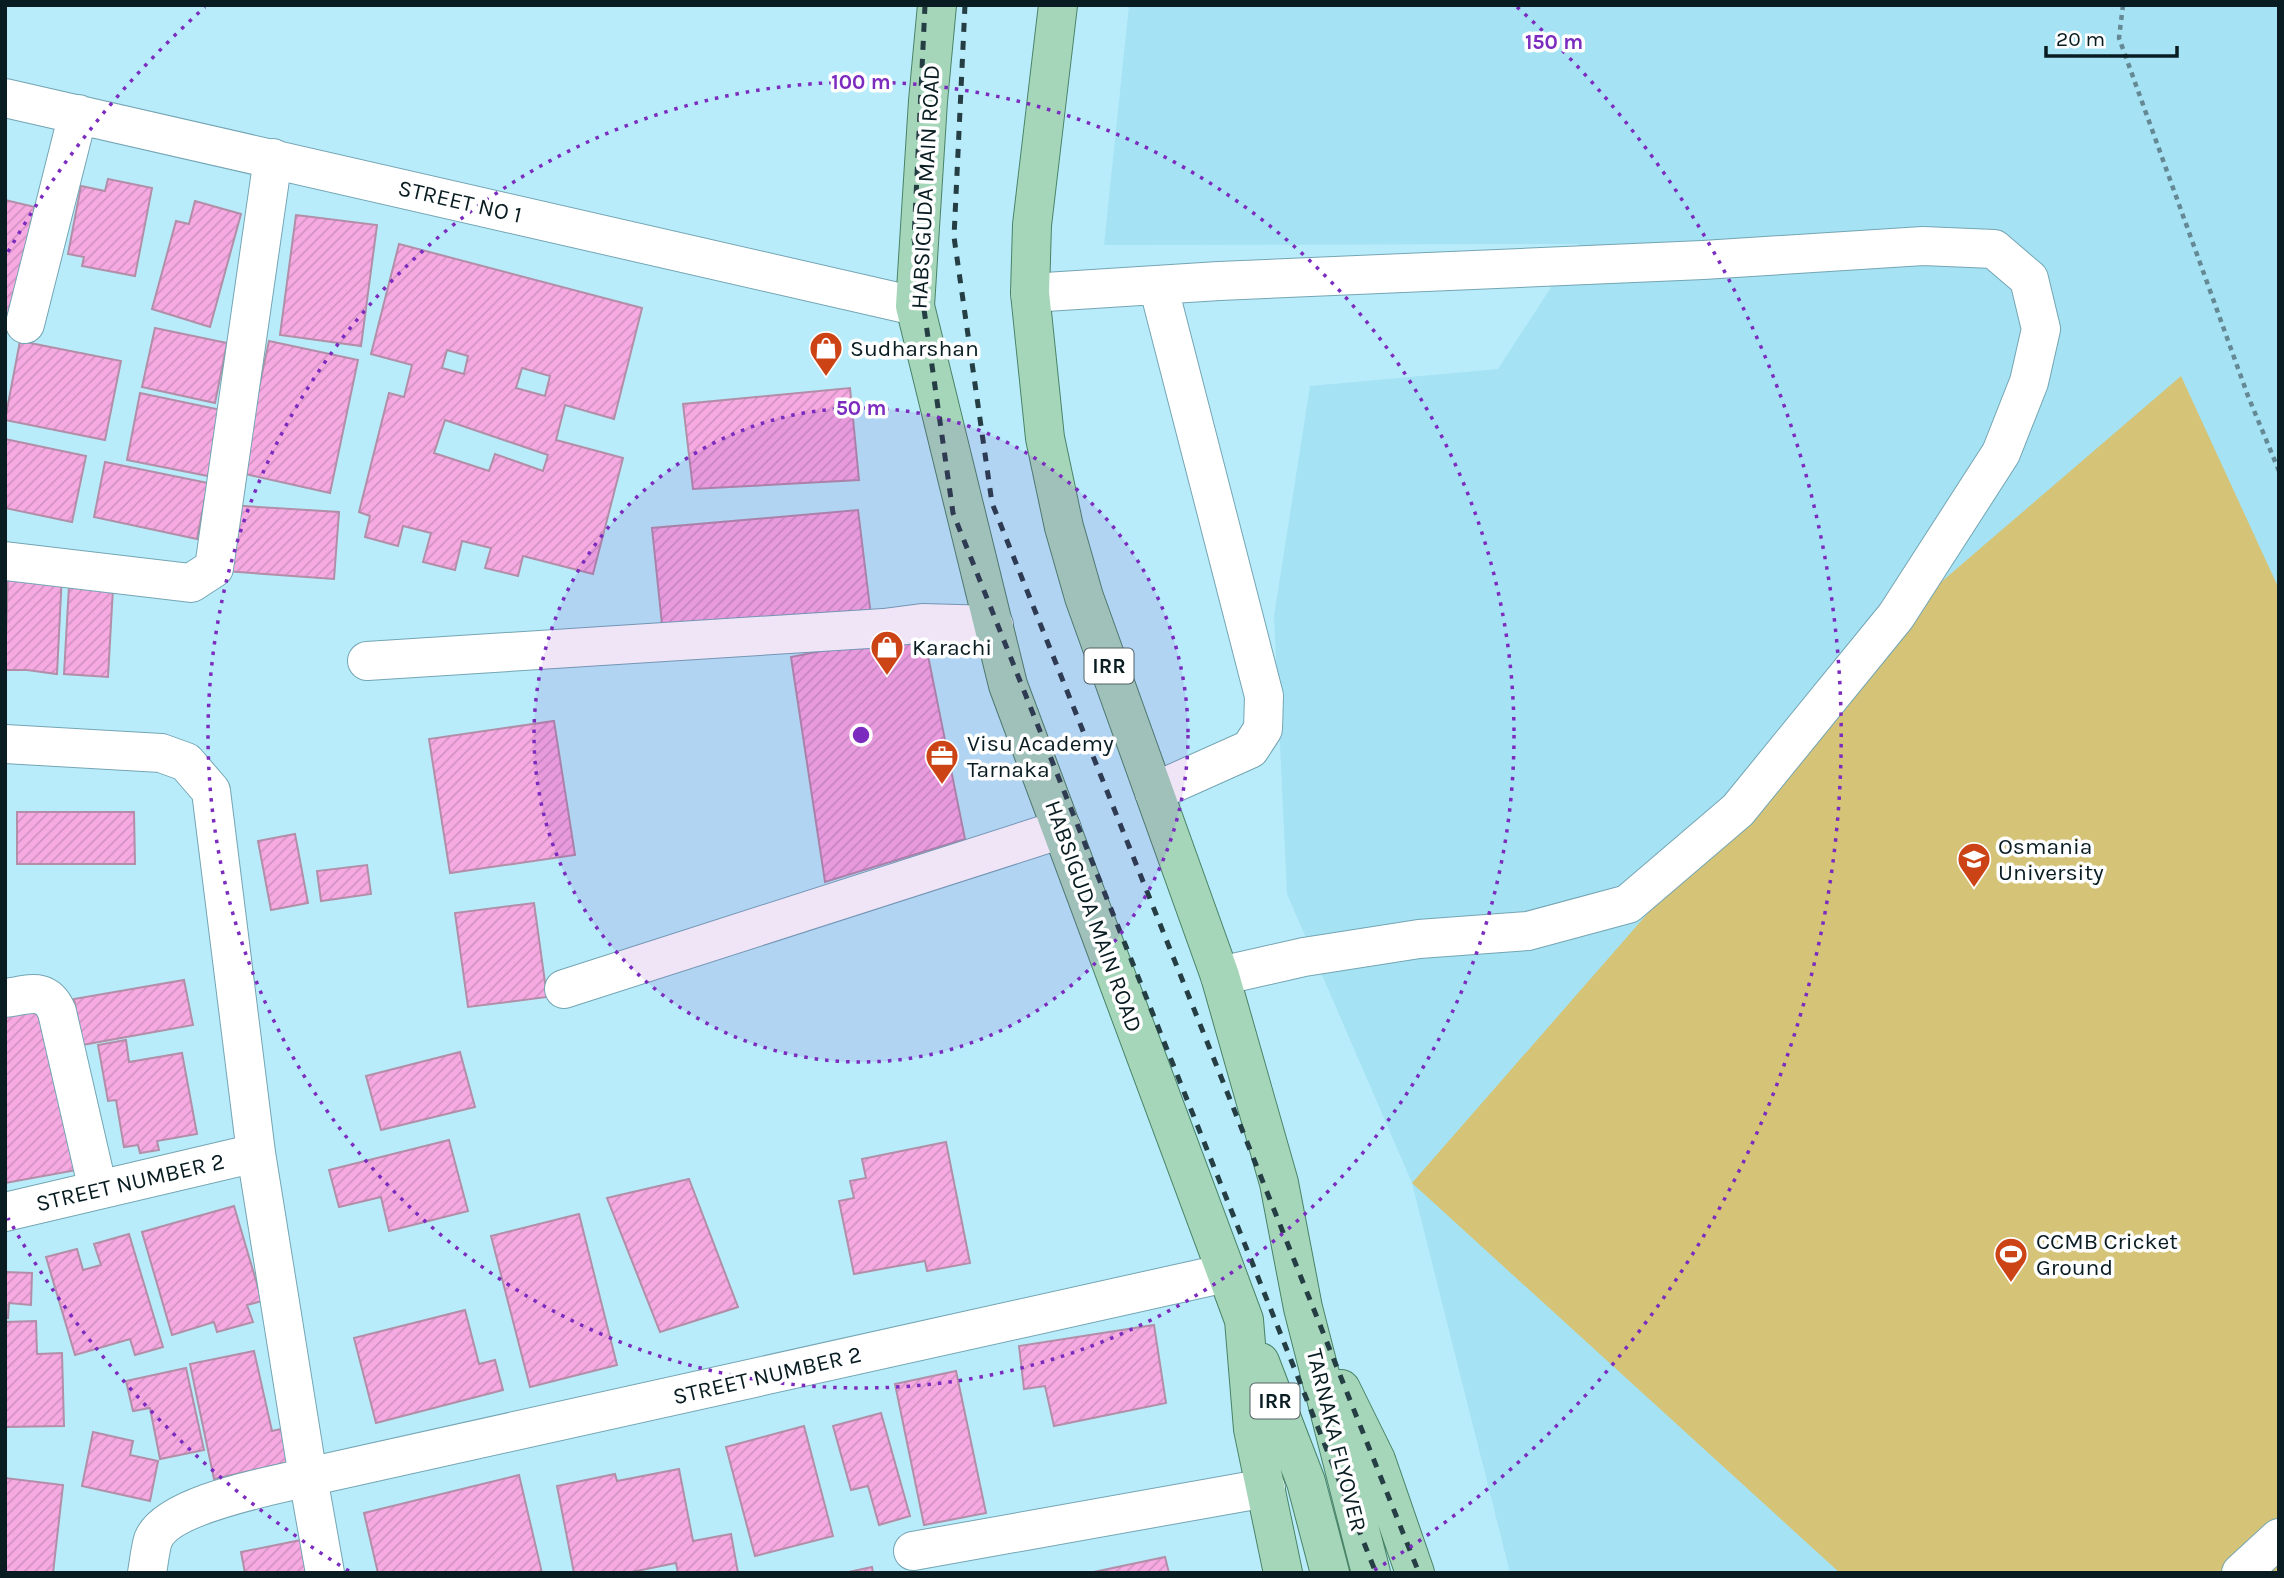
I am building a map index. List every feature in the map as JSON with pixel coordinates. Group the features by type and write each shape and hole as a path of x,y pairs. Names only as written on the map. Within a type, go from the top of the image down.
{"main road":[{"name":"HABSIGUDA MAIN ROAD","path":"937,5 915,306 1008,685 1244,1320 1253,1429 1283,1573"},
{"name":"IRR","path":"1058,5 1032,225 1030,293 1045,438 1064,527 1084,597 1220,976 1279,1183 1303,1308"},
{"name":"TARNAKA FLYOVER","path":"1303,1308 1371,1573"},
{"path":"1303,1308 1376,1460 1415,1573"},
{"name":"TARNAKA FLYOVER","path":"1244,1320 1306,1482 1329,1573"}],"street":[{"name":"STREET NO 1","path":"5,98 915,306"},
{"path":"25,324 78,114"},
{"path":"5,561 191,583 214,568 274,158"},
{"path":"1030,293 1703,260 1923,246 1994,249 2029,279 2041,329 2029,382 2001,453 1896,616 1738,810 1628,904 1528,931 1419,940 1304,957 1220,976"},
{"path":"1154,792 1250,749 1263,729 1264,696 1158,285"},
{"path":"367,661 884,628 922,623 994,625"},
{"path":"5,744 160,753 186,762 211,792 256,1153 326,1573"},
{"path":"564,989 1062,829"},
{"path":"5,998 40,993 51,999 57,1012 98,1190"},
{"name":"STREET NUMBER 2","path":"5,1212 256,1153"},
{"name":"STREET NUMBER 2","path":"147,1573 154,1538 167,1523 198,1506 308,1477 1226,1273"},
{"path":"913,1551 1266,1488"},
{"path":"2241,1573 2279,1538"}],"path":[{"path":"2123,5 2119,38 2248,396 2279,471"}],"shaded area":[{"name":"Osmania University","path":"1129,5 2279,5 2279,1573 1510,1573 1412,1183 1287,894 1274,616 1310,386 1498,369 1579,244 1104,245"},
{"path":"2181,376 2279,589 2279,1573 1840,1573 1412,1183 1926,595"}],"building":[{"path":"108,179 152,188 135,276 82,266 84,257 68,254 81,186 105,191"},
{"path":"5,200 39,208 14,320 5,318"},
{"path":"195,201 241,214 210,327 152,309 176,221 189,224"},
{"path":"296,215 377,225 361,346 280,335"},
{"path":"399,244 642,308 614,419 565,405 556,440 623,458 593,574 523,556 518,576 485,568 491,548 462,541 455,570 423,562 431,533 403,526 398,546 365,537 370,516 359,512 389,393 404,397 412,365 371,354","holes":["447,350 468,356 464,374 442,368","522,368 550,376 545,396 516,388","445,420 548,455 543,471 495,454 489,471 434,453"]},
{"path":"155,328 227,343 215,403 142,387"},
{"path":"20,341 121,361 105,440 5,420"},
{"path":"269,341 358,360 330,493 241,473"},
{"path":"850,388 859,480 693,489 683,404"},
{"path":"140,393 221,410 208,476 127,460"},
{"path":"5,439 86,456 72,522 5,508"},
{"path":"105,462 208,483 197,539 94,517"},
{"path":"228,505 339,512 334,579 225,571"},
{"path":"858,510 872,624 663,634 652,528"},
{"path":"8,571 62,573 57,674 5,670"},
{"path":"69,586 113,588 108,677 64,674"},
{"path":"923,631 965,839 825,882 791,657"},
{"path":"554,721 575,855 450,873 429,739"},
{"path":"17,812 134,812 135,864 17,864"},
{"path":"295,834 308,903 271,910 258,841"},
{"path":"367,865 371,894 321,901 317,871"},
{"path":"534,903 547,997 468,1007 455,913"},
{"path":"184,980 193,1025 82,1045 74,999"},
{"path":"40,1010 82,1169 5,1183 5,1014"},
{"path":"126,1040 129,1062 182,1053 197,1134 157,1141 159,1150 140,1153 138,1145 124,1147 116,1100 108,1101 98,1045"},
{"path":"460,1052 475,1107 381,1130 366,1076"},
{"path":"449,1140 468,1211 389,1231 381,1197 339,1207 329,1170"},
{"path":"946,1142 970,1263 927,1271 925,1261 854,1274 839,1201 854,1198 850,1181 866,1178 862,1159"},
{"path":"689,1179 738,1307 660,1332 607,1198"},
{"path":"234,1206 262,1301 247,1305 253,1322 217,1332 214,1322 172,1335 142,1232"},
{"path":"579,1214 617,1365 530,1387 491,1236"},
{"path":"129,1234 163,1347 135,1355 130,1339 75,1355 46,1257 77,1249 83,1270 101,1265 94,1244"},
{"path":"5,1272 32,1273 31,1305 9,1303 8,1318 5,1318"},
{"path":"465,1310 479,1364 495,1360 503,1390 376,1423 354,1338"},
{"path":"36,1321 37,1354 62,1353 64,1426 5,1427 5,1322"},
{"path":"1154,1325 1166,1403 1054,1426 1045,1386 1024,1389 1019,1346"},
{"path":"254,1351 272,1431 286,1428 294,1461 214,1479 190,1364"},
{"path":"186,1368 204,1450 160,1459 150,1408 133,1411 126,1381"},
{"path":"956,1371 986,1513 924,1525 895,1384"},
{"path":"881,1413 910,1516 879,1525 868,1486 851,1490 833,1426"},
{"path":"804,1426 833,1536 755,1556 726,1447"},
{"path":"93,1432 133,1441 130,1455 158,1461 150,1501 82,1486"},
{"path":"679,1469 693,1541 731,1534 738,1573 678,1573 676,1563 627,1573 574,1573 557,1486 615,1474 617,1481"},
{"path":"519,1475 542,1573 378,1573 364,1513"},
{"path":"5,1478 63,1485 53,1573 5,1573"},
{"path":"301,1540 308,1573 245,1573 241,1552"},
{"path":"1165,1557 1169,1573 1089,1573"},
{"path":"872,1567 873,1573 844,1573"}],"railway":[{"path":"925,5 914,239 953,513 1376,1573"},
{"path":"965,5 954,237 992,503 1419,1573"}],"place":[{"name":"Sudharshan","path":"826,378"},
{"name":"Karachi","path":"887,677"},
{"name":"Visu Academy Tarnaka","path":"942,786"},
{"name":"Osmania University","path":"1974,889"},
{"name":"CCMB Cricket Ground","path":"2011,1284"}]}
